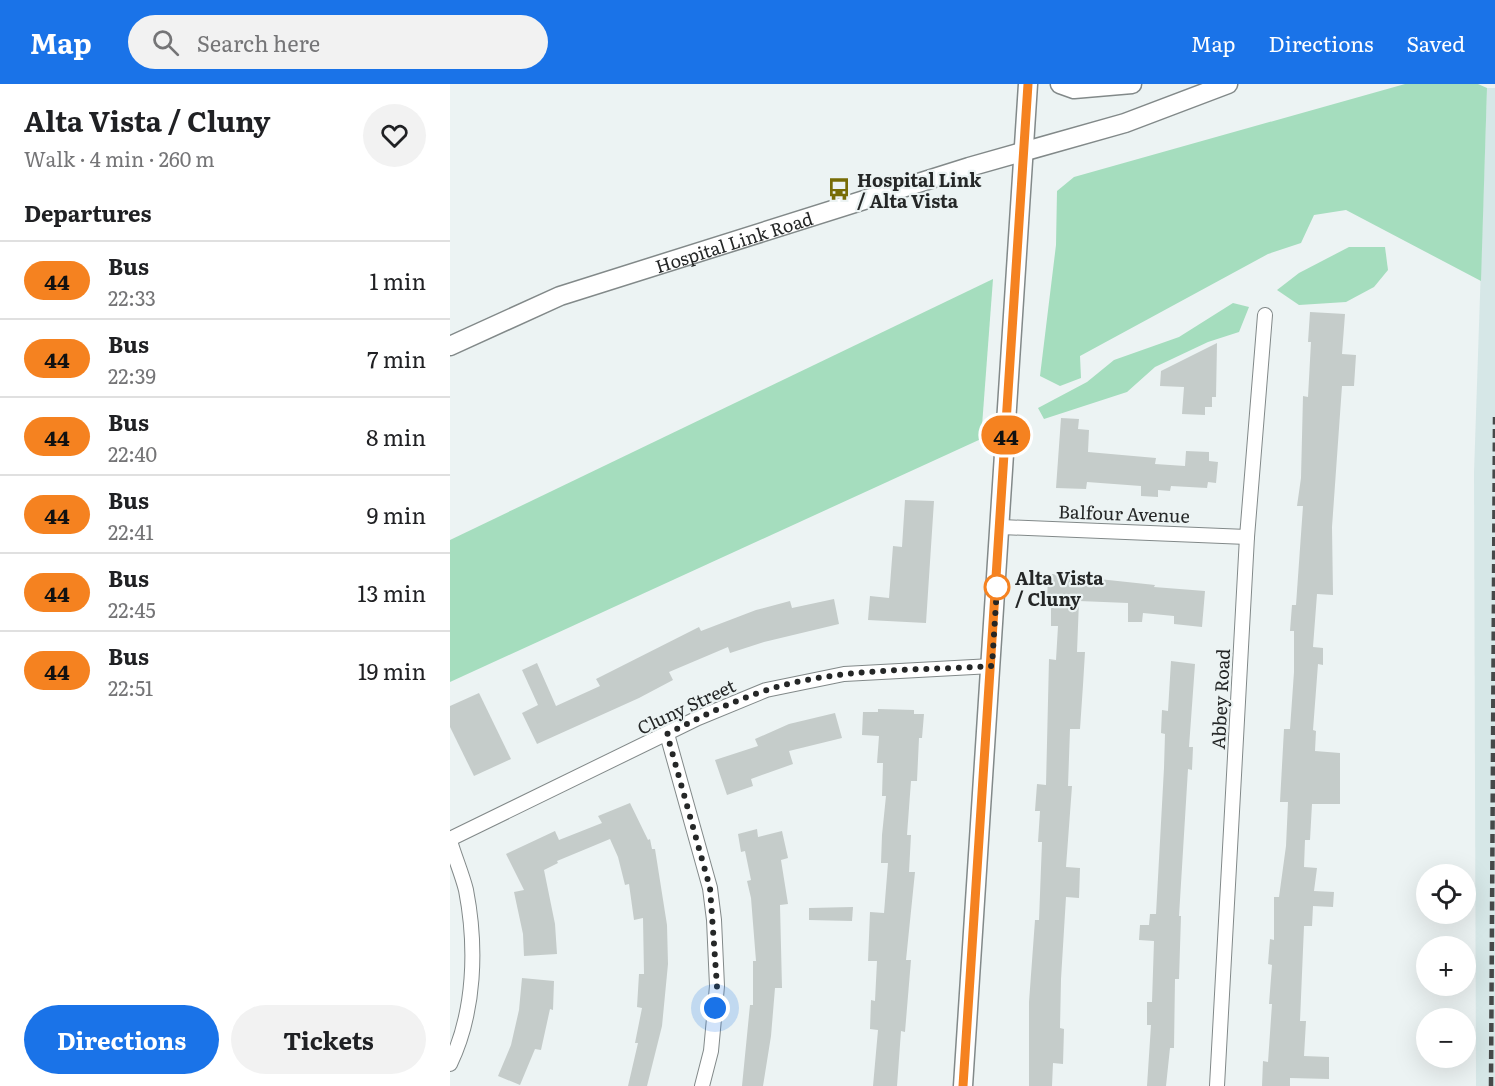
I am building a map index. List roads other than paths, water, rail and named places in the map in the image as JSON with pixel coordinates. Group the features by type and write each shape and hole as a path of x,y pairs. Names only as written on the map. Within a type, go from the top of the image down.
{"street":[{"path":"963,1086 1028,84"},
{"path":"1060,84 1074,89 1132,84"},
{"name":"Hospital Link Road","path":"450,346 560,296 740,237 969,167 1125,123 1228,84"},
{"name":"Abbey Road","path":"1217,1086 1247,537 1265,315"},
{"name":"Balfour Avenue","path":"1001,526 1247,537"},
{"name":"Cluny Street","path":"450,840 730,703 777,688 844,674 992,666"},
{"path":"667,734 710,888 714,920 717,986 711,1051 702,1086"},
{"path":"450,840 466,890 473,967 460,1037 450,1064"}],"railway":[{"path":"1491,1086 1495,417"}],"place":[{"name":"Hospital Link / Alta Vista","path":"839,189"},
{"name":"Alta Vista / Cluny","path":"997,587"}]}
